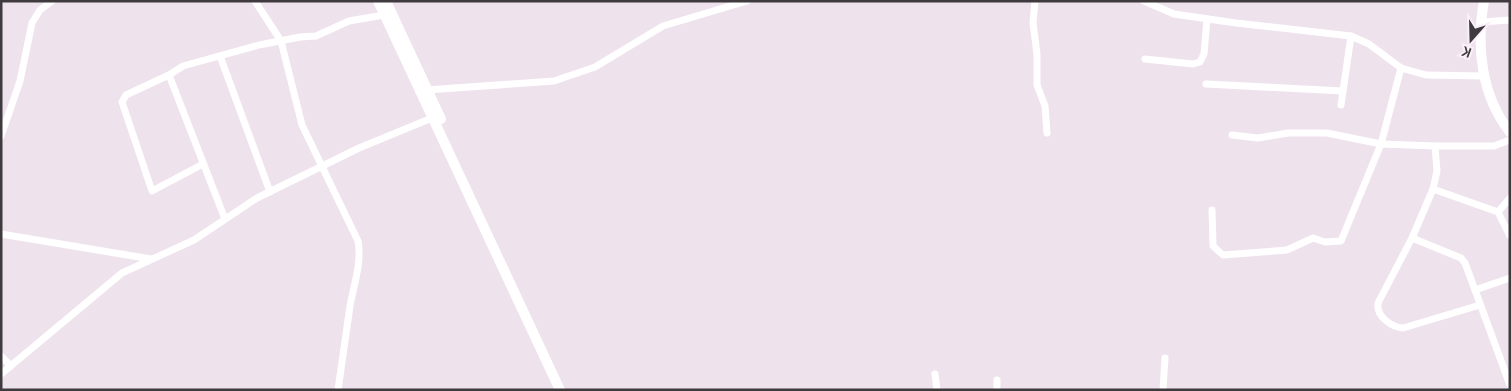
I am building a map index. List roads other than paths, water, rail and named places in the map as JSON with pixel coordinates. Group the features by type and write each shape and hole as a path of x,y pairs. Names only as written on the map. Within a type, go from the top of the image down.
{"street":[{"path":"1,136 20,81 32,23 40,10 52,1"},
{"path":"255,1 281,41 302,124 358,241 360,250 338,390"},
{"path":"378,1 566,390"},
{"path":"386,1 427,90 435,116 560,390"},
{"path":"427,90 554,81 595,68 663,26 747,1"},
{"path":"1035,1 1033,23 1037,54 1037,85 1045,106 1048,133"},
{"path":"1144,1 1174,14 1351,36 1369,44 1401,68 1426,75 1484,76"},
{"path":"1484,1 1481,48 1484,76 1494,105 1510,132"},
{"path":"203,164 152,191 122,102 126,95 169,75 183,66 259,44 300,36 316,36 350,21 384,15"},
{"path":"1145,59 1198,63 1202,60 1204,54 1207,19"},
{"path":"1482,22 1510,20"},
{"path":"1341,106 1351,36"},
{"path":"220,56 270,192"},
{"path":"1212,210 1213,246 1223,255 1287,250 1313,238 1325,242 1341,241 1381,144 1401,68"},
{"path":"169,75 225,219"},
{"path":"1206,84 1343,90"},
{"path":"1,374 122,273 194,240 257,198 359,148 435,116"},
{"path":"1232,135 1258,138 1288,133 1327,133 1381,144 1435,146 1494,146 1510,140"},
{"path":"1435,146 1437,171 1433,189 1412,238 1378,303 1377,309 1380,314 1395,326 1403,328 1480,305"},
{"path":"1433,189 1498,212 1510,236"},
{"path":"1498,212 1510,198"},
{"path":"1,234 152,260"},
{"path":"1412,238 1461,258 1510,385"},
{"path":"1474,290 1510,278"},
{"path":"1,356 11,366"},
{"path":"1163,390 1165,358"},
{"path":"935,374 938,390"},
{"path":"996,380 997,390"}]}
